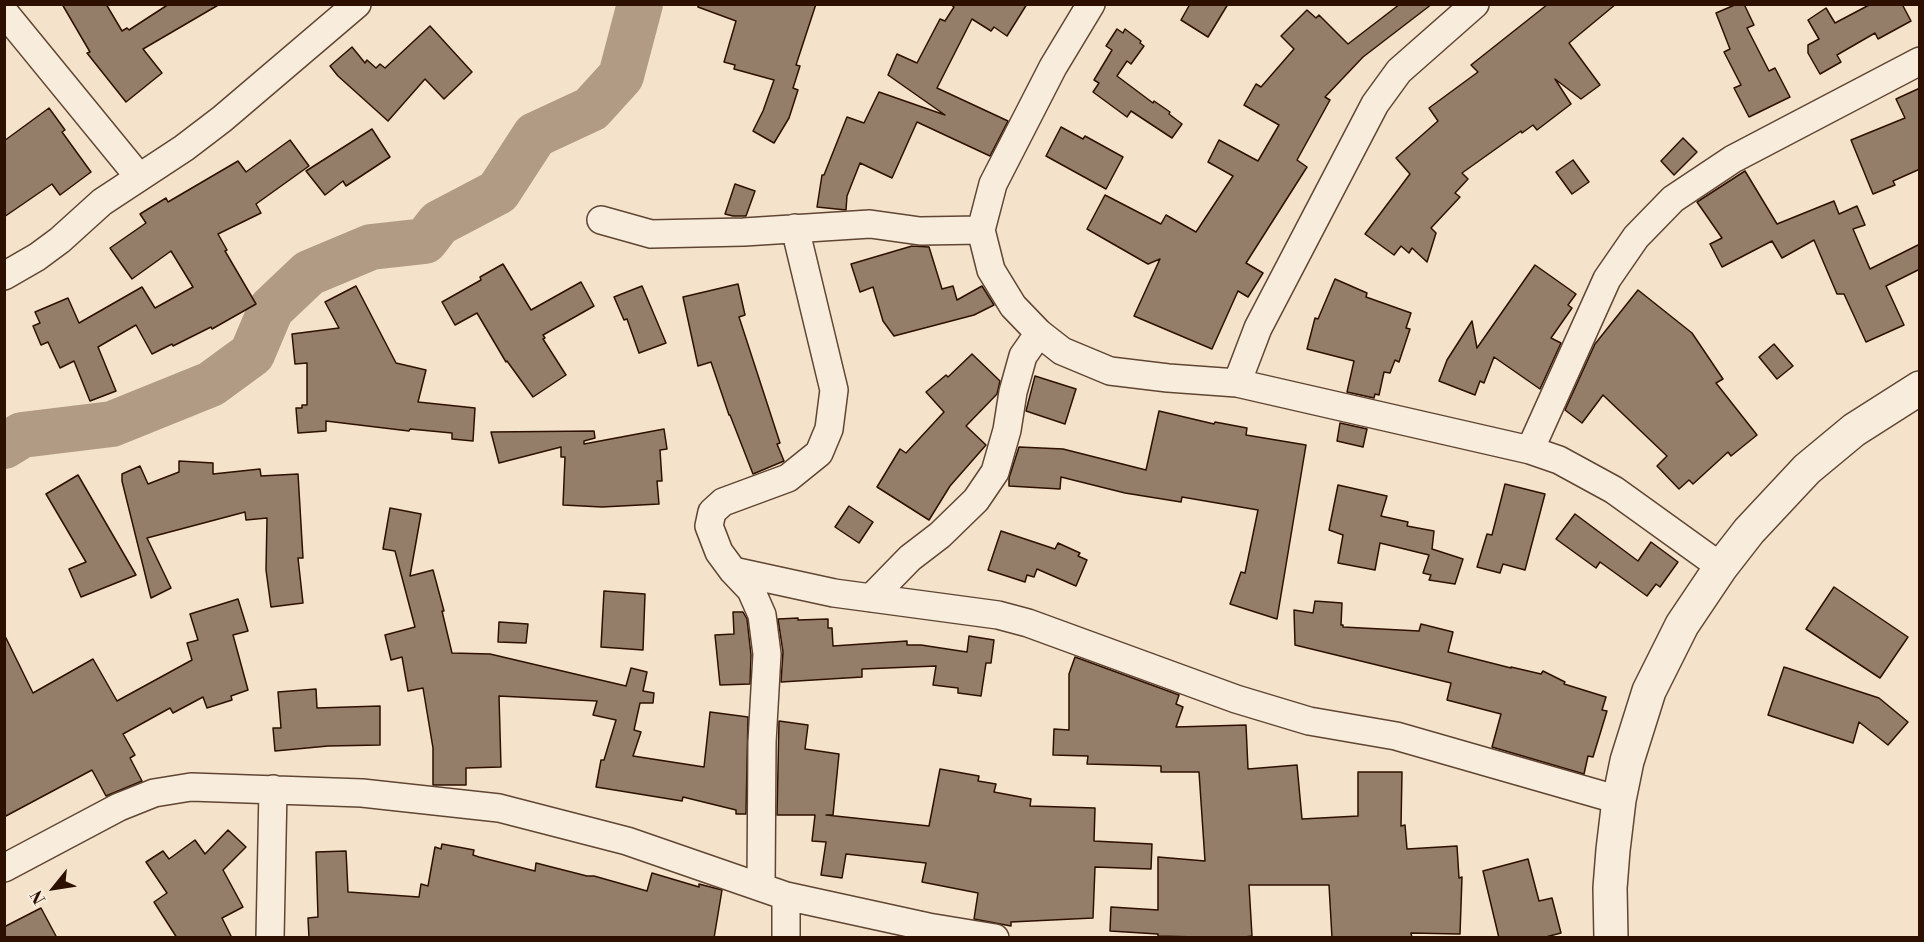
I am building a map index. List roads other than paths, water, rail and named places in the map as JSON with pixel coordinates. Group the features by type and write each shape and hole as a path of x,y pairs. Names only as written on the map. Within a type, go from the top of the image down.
{"street":[{"path":"4,276 37,257 60,240 102,202 184,148 222,119 357,4"},
{"path":"1091,4 1053,67 993,184 981,230 991,270 1013,306 1039,333 1062,351 1110,371 1237,383 1530,450 1559,460 1614,490 1721,567"},
{"path":"1237,383 1258,328 1374,104 1399,71 1475,4"},
{"path":"4,12 139,177"},
{"path":"1530,450 1607,279 1636,237 1673,200 1733,159 1920,61"},
{"path":"601,220 651,234 744,232 870,224 920,231 981,230"},
{"path":"761,887 762,742 767,654 762,615 751,590 719,552 709,526 712,512 723,502 788,478 819,453 829,429 834,390 795,228"},
{"path":"871,598 909,558 940,535 976,500 995,472 1007,430 1013,392 1023,356 1039,333"},
{"path":"1611,938 1611,869 1619,800 1636,728 1649,691 1682,625 1721,567 1749,531 1807,469 1854,430 1920,388"},
{"path":"733,571 834,593 998,615 1028,623 1236,699 1309,721 1396,736 1619,800"},
{"path":"4,868 119,807 154,793 191,787 362,793 499,808 627,841 786,896 928,927 996,938"},
{"path":"270,938 273,789"},
{"path":"786,896 786,938"}],"waterway":[{"path":"4,446 22,435 112,424 211,384 252,354 271,309 309,273 371,247 425,241 439,223 498,192 535,135 591,109 621,76 640,4"}]}
